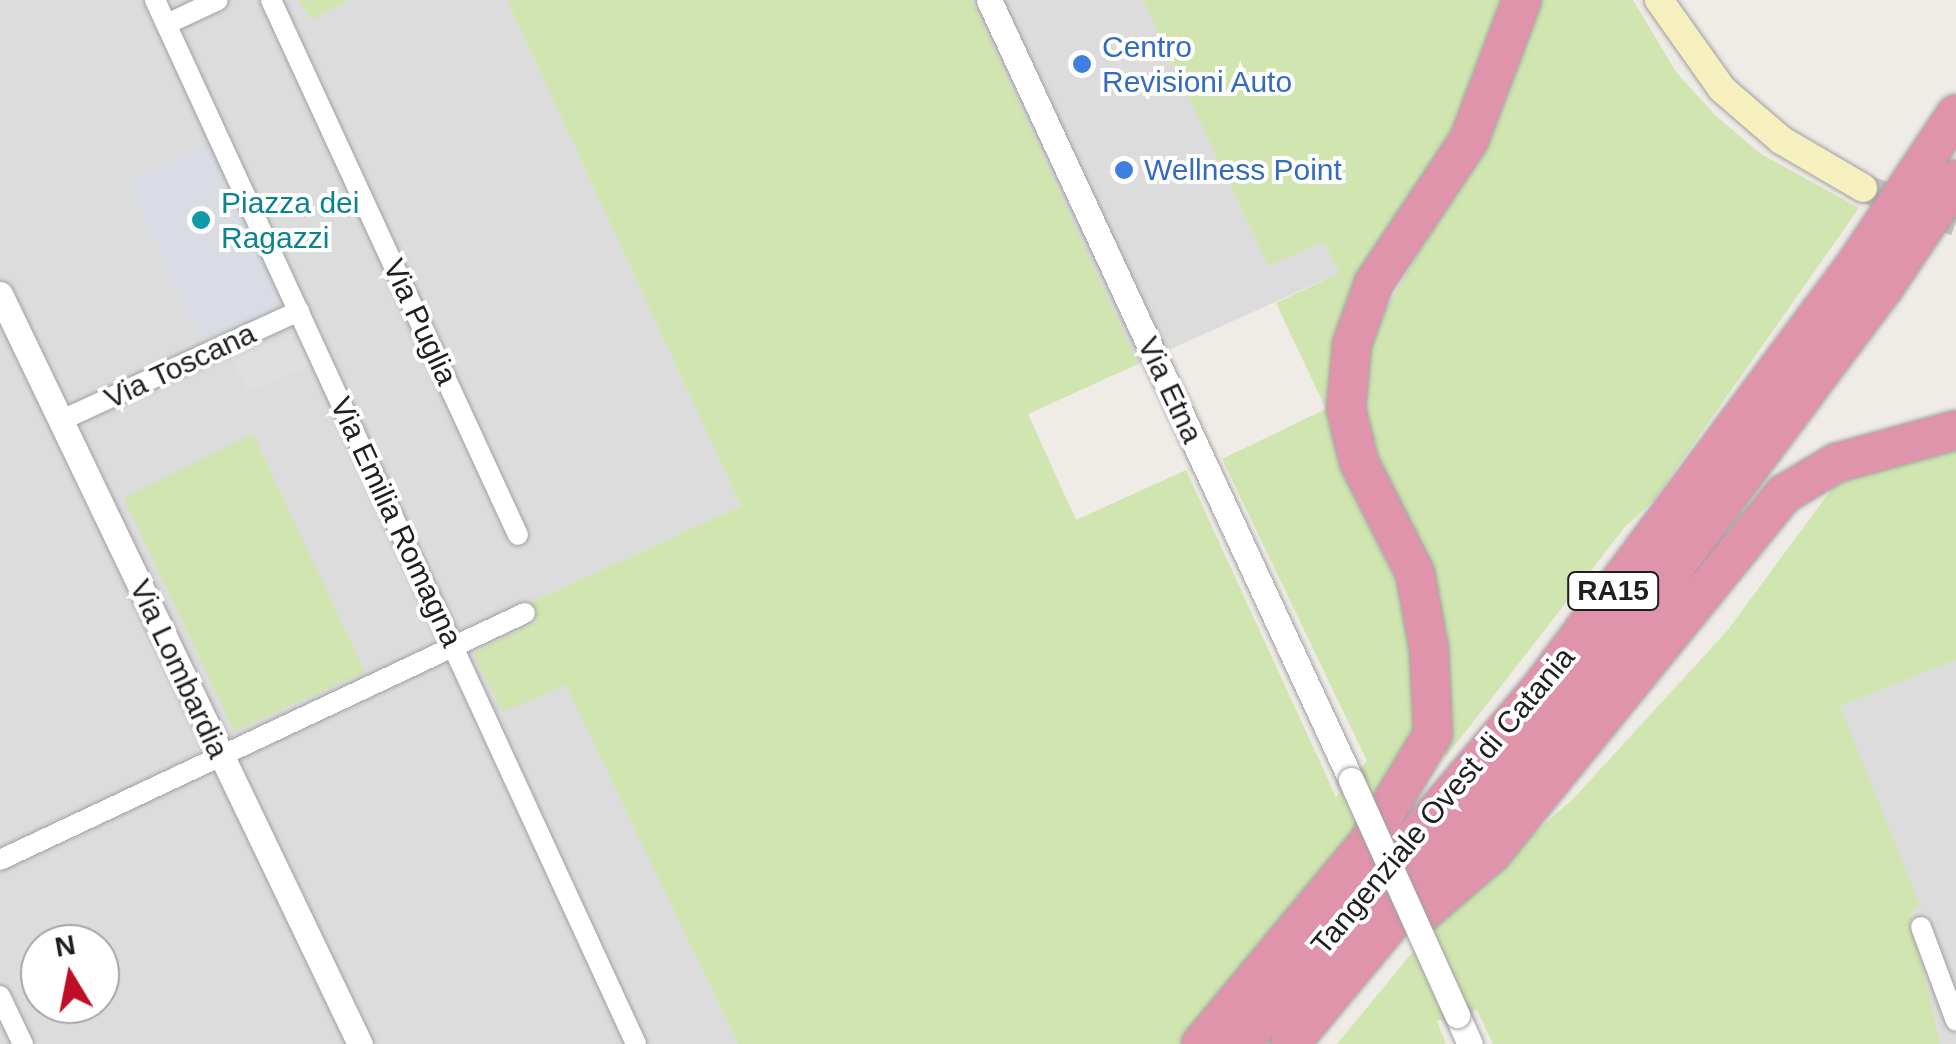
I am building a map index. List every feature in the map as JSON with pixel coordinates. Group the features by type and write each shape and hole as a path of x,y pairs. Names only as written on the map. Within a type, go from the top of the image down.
{"highway":[{"path":"1201,1044 1367,844 1433,734 1429,649 1415,573 1359,462 1346,409 1352,344 1374,283 1421,221 1468,140 1522,0"},
{"name":"Tangenziale Ovest di Catania","path":"1240,1044 1543,685 1856,264 1956,114"},
{"name":"Tangenziale Ovest di Catania","path":"1290,1044 1570,707 1874,302 1956,180"},
{"path":"1342,980 1492,853 1784,494 1836,463 1956,430"}],"main road":[{"path":"1659,0 1722,89 1781,140 1863,188"}],"street":[{"name":"Via Emilia Romagna","path":"155,0 636,1044"},
{"path":"166,24 218,0"},
{"name":"Via Puglia","path":"271,0 518,535"},
{"name":"Via Etna","path":"989,0 1470,1044"},
{"name":"Via Lombardia","path":"0,294 360,1044"},
{"name":"Via Toscana","path":"62,420 299,311"},
{"path":"0,860 526,613"},
{"path":"1921,926 1956,1019"},
{"path":"0,996 23,1044"}],"shaded area":[{"path":"0,0 297,0 313,18 350,0 507,0 741,506 530,603 538,621 474,653 566,684 738,1044 0,1044"},
{"path":"972,0 1143,0 1268,266 1324,242 1339,273 1138,364"},
{"name":"Piazza dei Ragazzi","path":"220,140 299,311 206,353 128,182"},
{"path":"293,333 313,364 248,392 233,361"},
{"path":"1956,660 1956,1044 1940,1044 1911,913 1840,706"}],"green space":[{"path":"297,0 350,0 313,19"},
{"path":"507,0 972,0 1138,364 1028,414 1076,520 1186,470 1336,797 1367,761 1222,459 1326,409 1276,303 1339,273 1324,242 1268,266 1143,0 1507,0 1335,426 1338,462 1407,602 1418,709 1407,761 1356,842 1187,1044 738,1044 566,685 503,712 473,653 537,622 530,603 741,506"},
{"path":"1533,0 1633,0 1676,72 1715,115 1761,154 1859,208 1654,500 1624,528 1445,758 1442,647 1361,447 1365,345 1481,146"},
{"path":"253,434 365,672 234,731 124,498"},
{"path":"1956,451 1956,660 1840,706 1920,905 1911,913 1940,1044 1493,1044 1477,1010 1437,1021 1446,1044 1337,1044 1449,908 1573,799 1727,631 1834,486 1891,460"}],"tunnel":[{"path":"1863,188 1956,222"}],"place":[{"name":"Centro Revisioni Auto","path":"1082,64"},
{"name":"Wellness Point","path":"1124,170"},
{"name":"Piazza dei Ragazzi","path":"201,220"}]}
